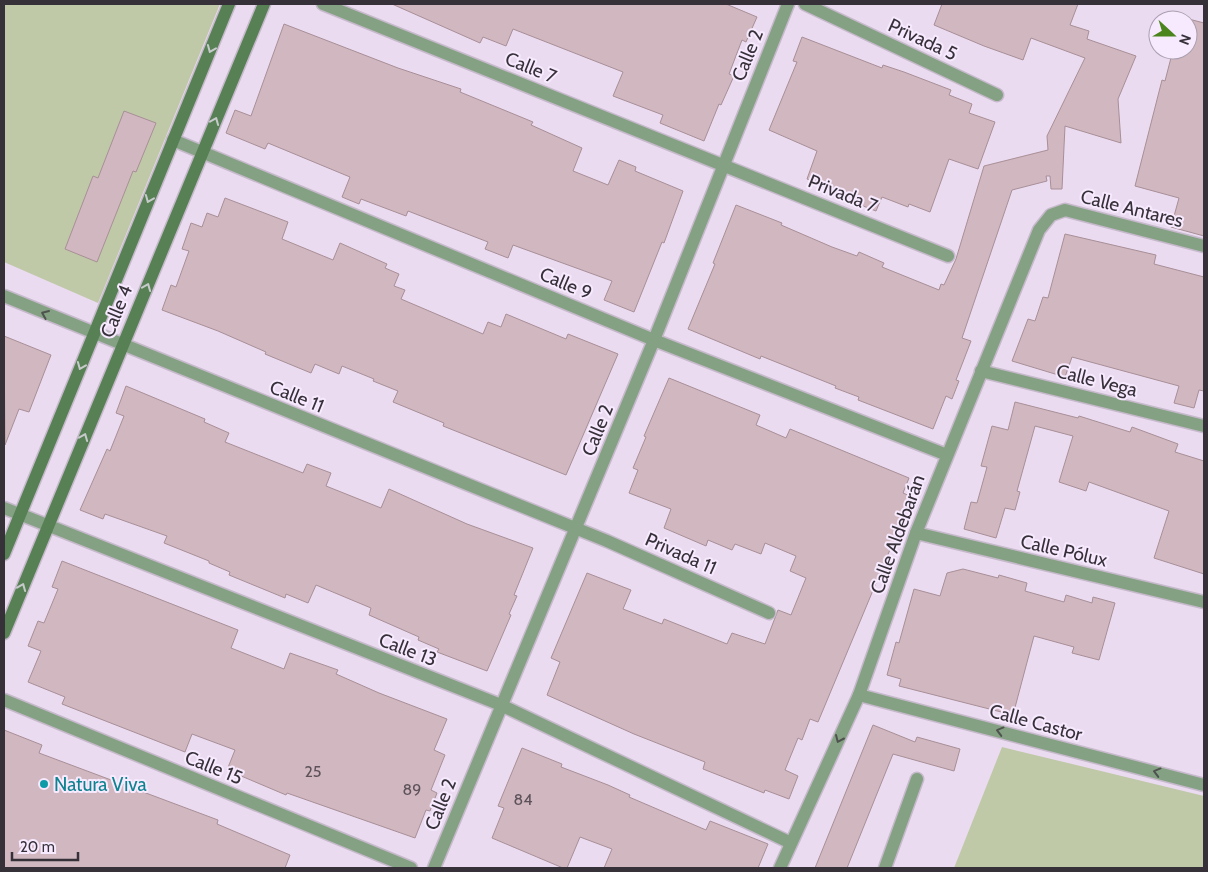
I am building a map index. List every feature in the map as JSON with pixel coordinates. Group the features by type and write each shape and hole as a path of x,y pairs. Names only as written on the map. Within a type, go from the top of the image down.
{"street":[{"name":"Calle 4","path":"4,554 229,4"},
{"name":"Calle 4","path":"4,632 264,4"},
{"name":"Calle 7","path":"324,4 724,165"},
{"name":"Calle 2","path":"434,868 654,340 788,4"},
{"name":"Privada 5","path":"805,4 997,95"},
{"name":"Calle 9","path":"173,140 654,340 947,455"},
{"name":"Privada 7","path":"724,165 948,256"},
{"name":"Calle Antares","path":"1051,215 1064,210 1204,246"},
{"name":"Calle Aldebarán","path":"780,868 859,695 916,533 947,455 1039,230 1051,215"},
{"name":"Calle 11","path":"4,296 576,529"},
{"name":"Calle Vega","path":"981,371 1204,426"},
{"name":"Calle 13","path":"4,508 47,527 501,705 792,843"},
{"name":"Privada 11","path":"576,529 769,613"},
{"name":"Calle Pólux","path":"916,533 1204,602"},
{"name":"Calle Castor","path":"859,695 1204,784"},
{"name":"Calle 15","path":"4,700 411,868"},
{"path":"885,868 917,780"}],"green space":[{"path":"4,4 220,4 98,303 4,262"},
{"path":"1002,747 1204,796 1204,868 954,868"}],"building":[{"path":"392,4 726,4 757,17 746,42 742,40 729,74 734,76 721,105 719,104 704,141 660,123 663,115 613,96 623,72 513,29 506,46 483,37 480,43"},
{"path":"942,4 1078,4 1070,25 1089,31 1087,39 1136,56 1118,99 1121,143 1065,126 1062,189 1051,189 1050,176 1046,176 1047,181 1012,190 962,338 971,341 956,380 959,381 952,399 946,396 933,429 858,400 859,397 835,388 836,386 761,356 760,359 688,329 715,264 713,263 736,205 782,223 781,225 832,247 857,256 859,252 884,263 882,267 939,290 941,284 944,285 956,259 984,166 1048,150 1047,136 1085,58 1031,38 1023,60 984,46 934,25"},
{"path":"1198,21 1204,23 1204,236 1171,227 1179,198 1135,186 1162,80 1165,81 1170,60 1198,60"},
{"path":"284,24 398,68 461,89 460,92 533,122 531,125 582,148 573,171 608,185 619,160 636,167 635,171 683,191 664,243 662,242 634,312 604,300 612,281 513,245 508,258 485,249 488,242 408,211 406,216 361,199 359,204 342,197 350,177 268,143 265,149 226,133 235,110 251,116"},
{"path":"802,37 882,68 883,65 951,90 949,95 972,104 969,113 995,122 978,169 949,159 930,212 909,204 908,207 882,197 876,211 858,204 860,199 807,179 817,151 769,130 797,62 793,61"},
{"path":"124,111 156,123 136,172 133,171 97,262 65,249 93,176 98,178"},
{"path":"225,198 288,222 282,239 333,260 340,243 387,264 385,268 399,274 394,286 405,290 401,299 483,334 488,322 501,327 506,314 566,339 568,334 618,354 566,475 443,426 444,423 393,402 398,391 373,381 374,379 342,366 339,374 315,364 311,373 265,354 266,352 218,331 162,310 171,285 176,287 189,251 182,249 191,223 202,227 207,213 218,217"},
{"path":"1065,234 1156,255 1154,264 1204,277 1204,391 1199,390 1194,408 1174,403 1179,386 1072,357 1065,377 1012,361 1028,319 1035,321 1043,297 1048,298"},
{"path":"4,336 51,355 29,412 19,409 5,445"},
{"path":"669,378 760,415 756,425 786,438 790,429 909,478 903,493 912,497 818,722 810,719 802,740 798,738 785,770 798,776 789,799 765,790 764,793 703,769 705,762 634,734 547,695 560,662 551,658 587,573 631,590 623,609 662,624 664,619 727,644 732,633 765,644 778,610 791,615 806,578 790,571 796,556 765,543 761,554 735,544 732,550 708,540 706,546 664,528 671,509 629,493 638,470 633,468 646,437 644,436"},
{"path":"126,386 205,419 204,422 229,433 225,442 303,473 307,464 331,473 326,486 381,508 389,489 467,524 533,548 514,595 517,596 509,614 511,615 487,671 437,652 439,649 418,640 419,637 369,615 371,608 316,585 308,603 286,594 285,598 229,575 230,572 209,563 209,561 164,543 167,536 105,514 103,519 80,510 107,449 110,451 124,416 116,413"},
{"path":"1015,402 1078,418 1079,416 1130,432 1132,427 1178,444 1175,452 1204,461 1204,574 1154,558 1169,511 1089,482 1086,491 1059,482 1073,436 1035,426 1017,491 1020,492 1015,510 1005,508 996,538 964,529 971,502 977,503 987,467 981,466 992,426 1008,430"},
{"path":"62,561 238,630 231,648 284,669 290,653 338,670 336,674 447,719 434,750 445,755 431,790 437,793 430,811 426,810 415,838 287,793 286,795 227,770 235,750 192,734 185,752 62,704 65,697 28,682 41,651 28,646 38,621 44,623 58,589 52,587"},
{"path":"963,569 998,578 999,575 1027,583 1025,591 1064,602 1066,595 1092,603 1093,597 1115,603 1099,660 1072,653 1074,647 1034,636 1013,715 899,686 901,679 887,675 896,642 899,643 914,589 940,596 947,573"},
{"path":"873,725 915,742 917,737 960,749 954,771 893,754 847,868 815,868"},
{"path":"4,730 42,745 39,753 218,820 217,824 290,855 285,868 4,868"},
{"path":"522,748 562,764 561,767 608,785 630,795 629,797 706,830 710,821 768,844 758,868 604,868 612,849 580,837 567,868 563,868 492,838 504,808 498,806"}],"place":[{"name":"Natura Viva","path":"44,784"}]}
